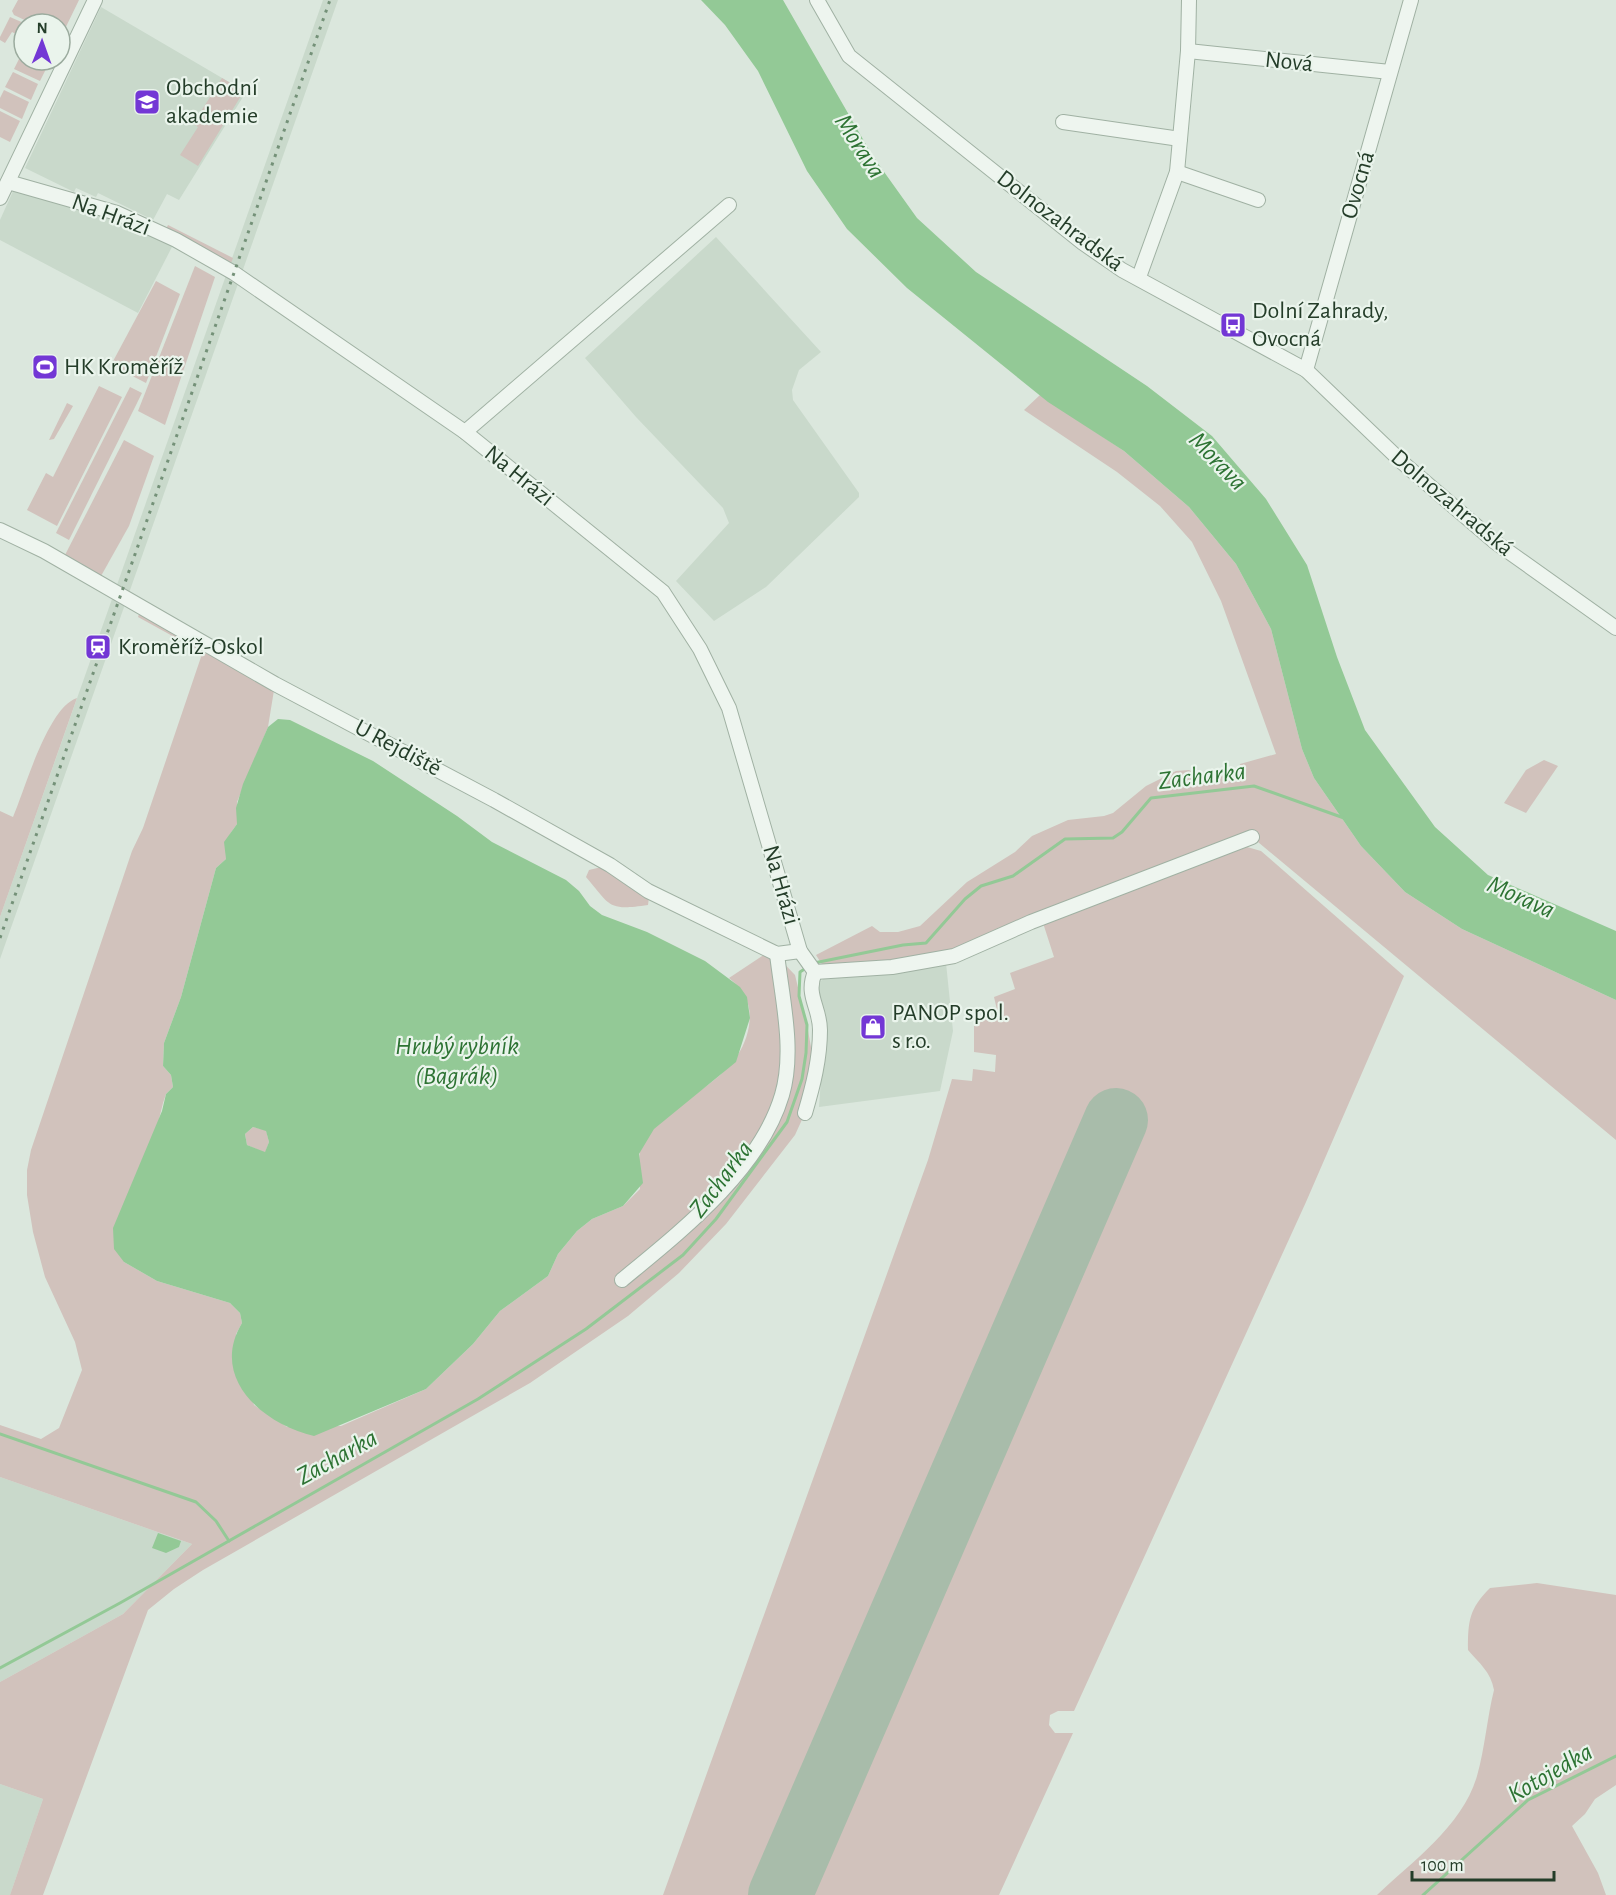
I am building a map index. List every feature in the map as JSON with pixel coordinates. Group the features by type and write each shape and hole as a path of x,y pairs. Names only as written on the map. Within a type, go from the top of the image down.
{"street":[{"path":"0,198 95,0"},
{"name":"Dolnozahradská","path":"817,0 849,56 1083,243 1122,270 1139,277 1306,370 1403,463 1495,542 1616,628"},
{"path":"1139,277 1177,172 1188,51 1188,0"},
{"name":"Ovocná","path":"1306,370 1410,0"},
{"name":"Nová","path":"1188,51 1390,72"},
{"path":"1063,122 1180,140"},
{"path":"1177,172 1258,200"},
{"name":"Na Hrázi","path":"8,182 117,213 176,240 245,280 465,432 663,592 693,639 729,708 808,962 810,989 820,1028 816,1074 805,1113"},
{"path":"465,432 729,205"},
{"name":"U Rejdiště","path":"0,530 44,551 275,684 494,800 610,865 648,891 777,954"},
{"path":"622,1280 701,1214 762,1138 782,1095 786,1063 777,954 808,962 892,967 954,956 1031,922 1252,837"}],"shaded area":[{"path":"18,0 79,0 72,14 72,12 12,11"},
{"path":"323,0 338,0 0,959 0,917"},
{"name":"Obchodní akademie","path":"101,7 246,92 179,200 167,194 153,220 98,193 96,197 76,188 74,192 25,168"},
{"path":"10,17 12,18 12,32 5,43 0,40"},
{"path":"13,72 38,84 31,100 5,87"},
{"path":"20,72 44,72 40,81"},
{"path":"222,78 244,91 198,166 180,155 198,127 193,124"},
{"path":"4,90 29,102 22,119 0,108 0,98"},
{"path":"0,111 20,121 10,142 0,137"},
{"path":"14,189 99,213 174,243 138,313 0,240 0,220"},
{"path":"168,225 233,258 230,266 166,229"},
{"path":"716,237 821,352 799,370 792,390 793,400 859,493 859,497 766,587 714,621 676,581 729,523 723,508 636,417 585,358"},
{"path":"195,266 215,277 165,425 138,411"},
{"path":"156,281 180,294 146,383 111,365"},
{"path":"99,386 122,397 57,526 27,510 46,473 53,477"},
{"path":"130,387 142,393 69,540 56,533"},
{"path":"1040,395 1124,451 1189,507 1236,564 1271,629 1302,749 1314,778 1361,846 1405,892 1462,929 1616,1000 1616,1140 1252,837 949,952 865,964 823,966 816,955 872,926 880,932 898,932 920,926 967,882 1015,852 1032,836 1068,820 1113,813 1146,786 1176,771 1189,770 1201,777 1210,778 1226,775 1239,768 1240,764 1276,754 1221,601 1192,542 1160,506 1117,472 1024,410"},
{"path":"67,403 73,406 54,439 49,440"},
{"path":"124,440 154,456 129,526 101,576 65,555"},
{"path":"139,614 155,616 275,684 268,727 237,802 237,824 227,840 226,859 216,868 181,997 164,1043 163,1066 171,1075 173,1087 166,1094 163,1103 124,1262 157,1281 230,1303 240,1313 242,1323 236,1334 254,1405 287,1427 341,1426 426,1389 473,1344 500,1311 548,1276 558,1254 577,1231 592,1219 623,1206 640,1189 640,1152 652,1130 666,1116 716,1079 731,1064 742,1047 749,1026 750,1012 744,994 729,978 771,950 795,975 813,1058 805,1113 795,1135 726,1224 679,1273 628,1316 530,1383 203,1570 148,1610 43,1895 10,1895 43,1799 0,1784 0,1682 123,1614 192,1544 0,1477 0,1425 41,1439 59,1428 82,1370 75,1342 45,1277 33,1232 27,1195 27,1170 31,1150 132,851 143,828 201,657 196,649 138,617"},
{"path":"77,698 0,917 0,811 13,817 47,732 56,716 66,705"},
{"path":"1544,760 1558,766 1526,813 1504,803 1526,770"},
{"path":"1247,847 1261,851 1404,976 1306,1202 1074,1711 1058,1711 1050,1715 1049,1725 1055,1733 1073,1733 999,1895 805,1895 1139,1127 1098,1110 756,1895 663,1895 928,1160 952,1079 972,1081 973,1069 995,1072 996,1055 974,1052 974,1024 998,1014 994,997 1015,989 1010,973 1054,957 1043,923"},
{"path":"610,865 649,897 648,905 625,907 611,904 606,900 586,877 589,870"},
{"path":"946,963 953,1031 940,1091 819,1107 822,1065 813,987 831,973"},
{"path":"253,1127 266,1130 269,1142 265,1153 247,1145 245,1134"},
{"path":"0,1477 192,1544 123,1614 0,1682"},
{"path":"1537,1583 1616,1595 1616,1785 1595,1799 1585,1814 1572,1826 1598,1873 1606,1895 1377,1895 1449,1826 1470,1794 1477,1776 1494,1690 1487,1673 1468,1650 1469,1623 1474,1609 1490,1588"},
{"path":"0,1784 43,1799 10,1895 0,1895"}],"water":[{"name":"Morava","path":"701,0 783,0 872,155 917,218 976,272 1147,386 1212,436 1266,499 1307,565 1337,657 1365,730 1435,827 1488,875 1616,931 1616,1000 1462,929 1405,892 1361,846 1314,778 1302,749 1271,629 1236,564 1189,507 1124,451 1048,402 907,288 847,229 807,171 758,71 725,25"},
{"name":"Hrubý rybník (Bagrák)","path":"278,719 290,720 373,761 492,842 566,880 579,891 590,906 602,915 647,932 705,961 740,987 747,997 750,1018 736,1062 654,1129 639,1154 643,1183 623,1206 592,1219 577,1231 558,1254 548,1276 500,1311 473,1344 426,1389 314,1436 277,1421 246,1396 237,1380 232,1362 234,1343 242,1323 240,1313 230,1303 157,1281 124,1262 114,1249 113,1228 162,1111 166,1094 173,1087 171,1075 163,1066 164,1043 181,997 216,868 226,859 224,842 237,824 236,808 243,784 268,727","holes":["253,1127 266,1131 269,1142 265,1152 247,1145 245,1134"]},
{"path":"158,1533 181,1541 179,1547 166,1553 152,1548"}],"waterway":[{"name":"Zacharka","path":"814,963 903,945 926,943 965,899 981,886 1013,876 1065,839 1113,838 1122,832 1151,798 1254,786 1344,818"},
{"name":"Zacharka","path":"0,1668 120,1603 478,1399 586,1329 683,1255 716,1219 787,1122 802,1079 806,1053 807,1025 799,996 800,972 806,968"},
{"path":"0,1434 196,1502 216,1521 229,1541"},
{"name":"Kotojedka","path":"1423,1895 1528,1800 1616,1756"}],"runway":[{"path":"780,1895 1116,1120"}],"railway":[{"path":"0,938 330,0"}],"place":[{"name":"Obchodní akademie","path":"147,102"},
{"name":"Dolní Zahrady, Ovocná","path":"1233,325"},
{"name":"HK Kroměříž","path":"45,367"},
{"name":"Kroměříž-Oskol","path":"98,647"},
{"name":"PANOP spol. s r.o.","path":"873,1027"}]}
